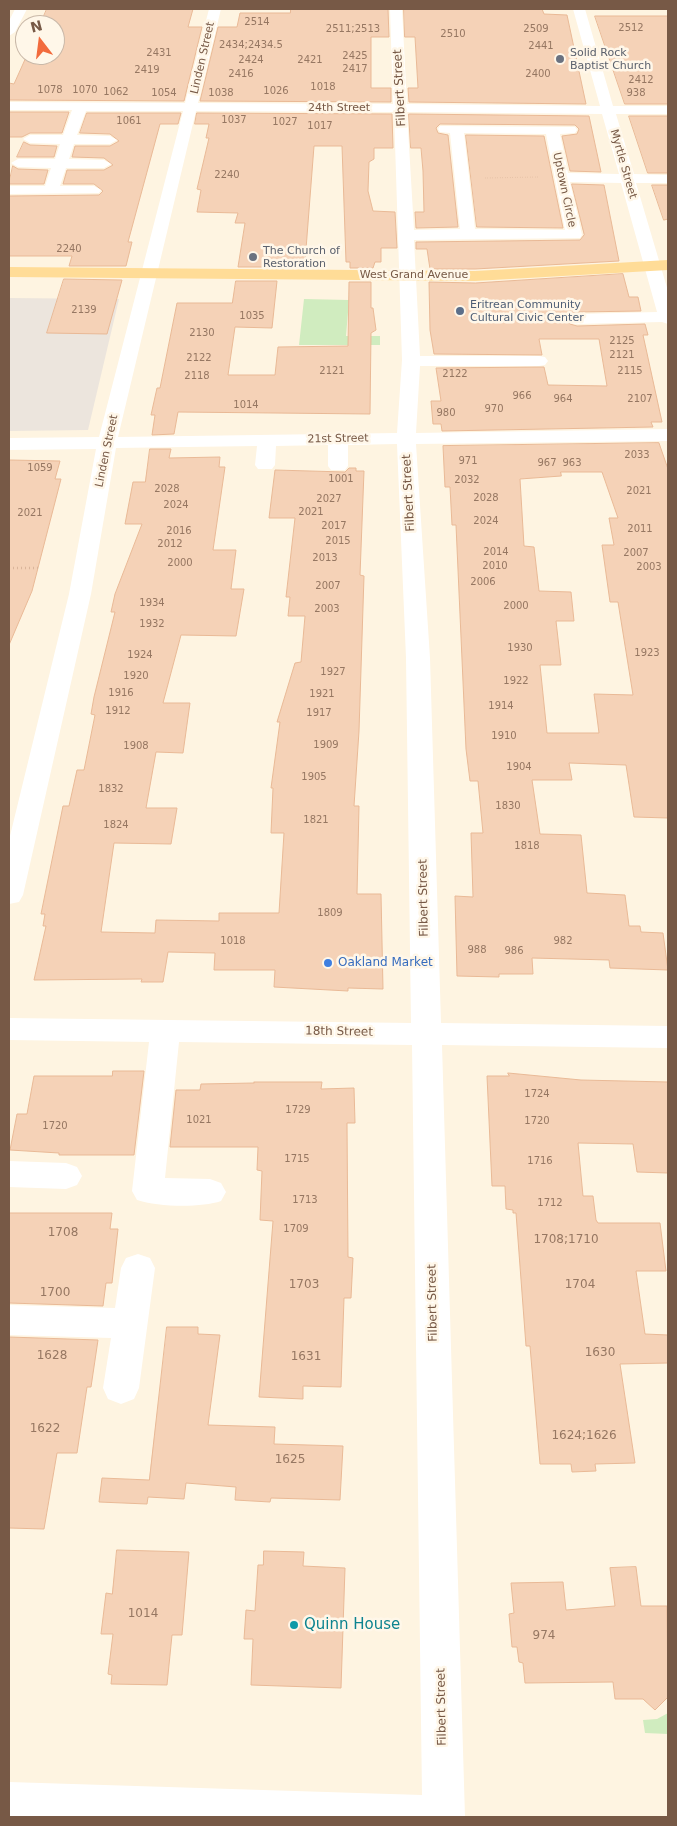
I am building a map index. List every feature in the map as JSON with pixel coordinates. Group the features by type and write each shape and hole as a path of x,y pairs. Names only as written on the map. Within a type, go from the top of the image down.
{"main road":[{"name":"West Grand Avenue","path":"9,272 146,280 408,282 533,288 661,273"},
{"name":"West Grand Avenue","path":"9,286 146,280"}],"street":[{"path":"9,32 21,9"},
{"name":"Linden Street","path":"9,895 80,594 107,442 215,9"},
{"name":"Filbert Street","path":"396,9 411,360 406,437 418,658 428,1034 444,1817"},
{"name":"Myrtle Street","path":"579,9 628,178 661,273 668,318"},
{"name":"24th Street","path":"9,106 668,110"},
{"path":"51,190 80,107"},
{"path":"468,234 462,178 451,129 570,130"},
{"name":"Uptown Circle","path":"407,235 574,235 552,130"},
{"path":"30,139 110,140"},
{"path":"18,164 104,164"},
{"path":"562,177 668,179"},
{"path":"9,190 94,190"},
{"path":"576,319 668,318"},
{"path":"411,360 430,362 539,361"},
{"name":"21st Street","path":"9,444 406,437 668,435"},
{"path":"338,438 338,466"},
{"path":"266,465 267,440"},
{"name":"18th Street","path":"9,1028 668,1037"},
{"path":"165,1030 148,1191 210,1192"},
{"path":"9,1174 66,1176"},
{"path":"121,1388 138,1268"},
{"path":"9,1320 130,1324"},
{"path":"9,1804 232,1814 437,1817"}],"path":[{"path":"462,178 562,177"},
{"path":"9,568 39,568"}],"shaded area":[{"path":"9,298 119,299 88,430 9,431"}],"green space":[{"path":"304,299 349,300 346,336 380,336 380,345 299,345"},
{"path":"668,1713 668,1734 645,1733 643,1720 657,1719"}],"building":[{"path":"47,9 193,9 188,27 202,27 184,101 9,100 9,83 14,84 23,65 65,65 65,15 44,15"},
{"path":"291,9 388,9 389,37 371,37 371,88 391,88 391,102 200,101 218,27 237,27 240,13 290,13"},
{"path":"404,9 542,9 544,14 567,15 586,104 409,102 408,88 418,88 415,37 405,37"},
{"path":"595,16 668,16 668,104 625,104"},
{"path":"9,112 69,112 62,133 30,133 22,137 9,137"},
{"path":"87,113 181,113 178,124 160,124 128,242 132,242 126,266 69,266 72,256 9,256 9,196 99,195 103,191 94,184 63,184 67,170 104,170 113,165 104,158 72,157 75,146 110,146 119,141 110,134 80,133"},
{"path":"197,113 392,114 393,148 374,148 374,159 369,162 368,191 373,211 395,212 397,248 381,248 381,262 375,262 373,268 350,268 350,262 346,262 342,146 314,146 305,262 279,262 278,267 238,267 245,223 235,223 238,213 197,212 201,190 197,189 209,138 206,138 209,124 195,124"},
{"path":"409,114 589,116 601,172 570,171 562,136 577,134 579,129 575,125 440,124 436,128 438,133 448,135 458,227 416,228 415,212 424,212 423,171 421,148 411,148"},
{"path":"629,116 668,116 668,173 648,173"},
{"path":"466,135 544,136 563,228 477,227"},
{"path":"24,142 30,145 57,146 54,157 17,157"},
{"path":"13,166 18,169 48,170 44,184 9,184"},
{"path":"572,184 604,185 619,261 475,269 430,269 427,249 416,249 416,242 580,240 584,235"},
{"path":"652,185 668,185 668,219 664,220"},
{"path":"623,274 629,297 638,297 641,311 577,312 570,314 566,319 570,324 577,326 645,324 648,335 643,335 662,422 651,422 653,427 442,431 441,424 433,424 431,401 441,401 436,368 544,367 548,385 607,386 599,339 539,339 542,355 434,354 430,330 429,282 475,283"},
{"path":"64,279 122,280 107,334 47,333"},
{"path":"236,281 277,281 272,328 235,327 228,375 275,375 278,347 348,346 349,282 371,282 371,308 373,308 376,330 371,333 370,414 178,412 174,434 152,435 155,415 151,415 157,388 160,388 177,303 232,303"},
{"path":"659,443 668,469 668,818 634,817 626,765 569,763 572,780 532,780 540,834 581,835 587,893 625,895 629,926 640,926 641,932 663,933 668,970 610,968 609,960 532,958 533,974 499,974 499,977 457,976 455,896 473,897 471,833 483,833 478,781 470,781 466,749 456,525 452,525 450,487 445,487 443,446","holes":["561,472 602,472 618,518 609,518 614,545 602,545 610,602 618,602 633,695 594,694 599,733 547,733 540,665 561,665 556,621 574,621 571,592 539,591 534,547 524,546 520,479 561,476"]},
{"path":"150,449 171,449 169,458 220,457 219,467 225,467 213,550 236,550 231,589 244,589 236,636 181,635 163,703 190,703 183,753 156,752 146,808 177,808 171,844 114,843 101,932 155,933 156,920 219,921 219,913 279,913 284,833 271,833 273,788 271,788 280,722 277,722 295,663 301,662 305,616 288,616 290,597 286,597 295,518 269,518 275,470 345,472 349,468 356,468 356,471 364,471 360,575 364,576 359,731 354,806 359,806 357,894 381,894 383,989 348,988 348,991 274,987 275,970 214,970 215,953 168,952 163,982 141,982 142,979 34,980 46,926 43,926 45,914 41,914 63,806 69,806 77,770 84,770 95,715 91,714 94,697 115,612 111,612 115,594 142,524 125,524 133,482 145,482"},
{"path":"9,460 60,461 55,479 61,479 32,591 9,645"},
{"path":"113,1071 144,1071 134,1155 59,1155 59,1153 10,1150 17,1114 27,1114 34,1076 112,1076"},
{"path":"508,1073 581,1080 668,1082 668,1173 637,1172 633,1144 578,1143 583,1196 593,1196 598,1223 660,1223 666,1271 636,1271 645,1334 668,1335 668,1363 620,1364 635,1463 595,1464 596,1471 572,1472 571,1464 540,1464 530,1346 526,1346 516,1213 513,1213 513,1210 506,1209 505,1186 492,1186 487,1076 509,1076"},
{"path":"322,1082 321,1089 354,1088 355,1123 347,1123 348,1257 353,1258 351,1298 344,1298 341,1387 303,1386 303,1399 259,1397 273,1221 260,1220 262,1171 257,1170 258,1147 170,1147 176,1090 200,1090 201,1084"},
{"path":"9,1213 112,1213 110,1229 118,1229 112,1283 106,1283 103,1306 9,1303"},
{"path":"167,1327 198,1327 198,1334 220,1335 208,1425 275,1427 274,1444 343,1446 340,1500 271,1498 270,1502 235,1500 236,1487 186,1483 184,1499 148,1497 147,1504 99,1502 102,1478 149,1480"},
{"path":"9,1337 98,1340 91,1387 87,1387 77,1453 57,1453 44,1529 9,1528"},
{"path":"117,1550 189,1552 182,1635 172,1635 167,1685 111,1684 112,1675 108,1674 113,1634 101,1634 106,1593 112,1594"},
{"name":"Quinn House","path":"264,1551 304,1552 303,1566 345,1568 341,1688 251,1685 253,1639 244,1639 246,1610 255,1611 258,1565 263,1565"},
{"path":"636,1567 641,1606 667,1606 668,1697 655,1710 643,1699 615,1699 613,1682 525,1683 523,1663 519,1662 517,1647 512,1647 509,1614 514,1613 511,1583 563,1582 566,1610 615,1606 610,1568"}],"place":[{"name":"Solid Rock Baptist Church","path":"560,59"},
{"name":"The Church of Restoration","path":"253,257"},
{"name":"Eritrean Community Cultural Civic Center","path":"460,311"},
{"name":"Oakland Market","path":"328,963"},
{"name":"Quinn House","path":"294,1625"}]}
